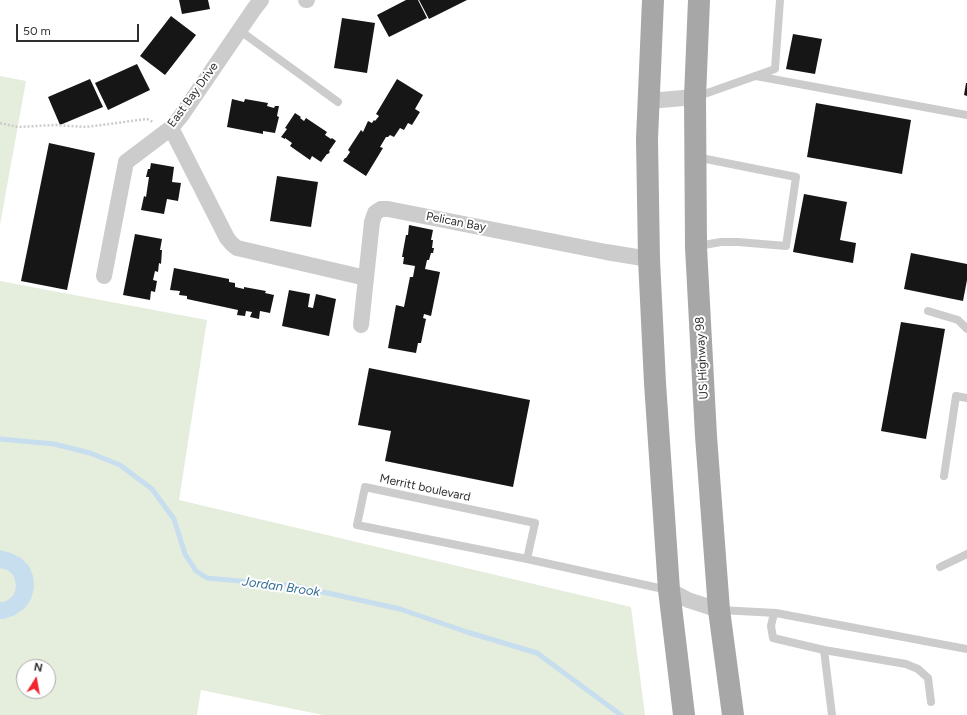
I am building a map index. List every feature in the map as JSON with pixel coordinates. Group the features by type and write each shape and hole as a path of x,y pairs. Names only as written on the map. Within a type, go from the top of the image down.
{"main road":[{"path":"653,0 647,139 649,258 655,383 669,590 684,715"},
{"name":"US Highway 98","path":"698,0 696,97 696,247 706,436 719,610 732,715"}],"street":[{"name":"East Bay Drive","path":"104,276 126,162 170,128 262,0"},
{"path":"649,101 696,97"},
{"path":"170,128 227,238 232,244 238,248 366,278"},
{"name":"Pelican Bay","path":"361,325 372,222 375,213 381,209 388,209 606,252 649,258"},
{"path":"669,590 688,600 719,610"}],"lane":[{"path":"696,97 775,69 780,0"},
{"path":"239,30 338,102"},
{"path":"756,76 967,115"},
{"path":"696,157 796,177 786,246 720,242 696,247"},
{"path":"928,311 958,320 967,330"},
{"path":"944,476 956,396 967,398"},
{"name":"Merritt boulevard","path":"527,559 535,523 365,487 357,525 527,559 669,590"},
{"path":"940,567 967,554"},
{"path":"719,610 774,613 967,649"},
{"path":"774,613 771,626 773,638 824,650 906,664 918,669 928,678 931,702"},
{"path":"824,650 832,715"}],"path":[{"path":"0,123 18,126 55,125 86,127 147,119 170,128"}],"green space":[{"path":"0,76 26,81 0,225"},
{"path":"0,281 207,320 179,500 631,607 645,715 323,715 201,690 197,715 0,715"}],"water":[{"path":"0,550 21,558 29,566 33,576 34,588 31,599 25,608 15,615 4,619 0,619 0,602 8,600 13,596 16,586 13,575 9,571 0,568"}],"building":[{"path":"179,0 208,0 210,9 182,14"},
{"path":"406,0 418,0 427,18 389,37 377,15"},
{"path":"419,0 467,0 429,19"},
{"path":"171,16 196,35 165,75 140,56"},
{"path":"342,18 375,23 367,73 334,68"},
{"path":"793,34 822,39 815,74 786,69"},
{"path":"137,64 150,90 108,110 95,83"},
{"path":"90,79 103,107 60,125 48,97"},
{"path":"397,79 423,95 415,109 420,112 412,125 408,123 404,130 400,128 394,137 390,135 386,137 380,147 383,148 366,176 343,161 350,152 348,150 361,130 363,132 368,121 372,123 379,116 376,114"},
{"path":"967,83 967,96 964,95"},
{"path":"232,99 244,102 245,99 268,103 267,106 274,108 275,106 279,106 277,116 279,117 275,133 263,131 263,134 227,127"},
{"path":"816,103 911,120 902,174 807,157"},
{"path":"295,113 304,121 306,118 327,132 325,135 336,141 329,151 330,152 321,162 312,156 310,160 290,146 292,143 281,137"},
{"path":"49,143 95,153 67,290 21,281"},
{"path":"151,163 174,167 172,182 181,183 178,201 167,199 164,214 141,210 144,196 146,197 149,177 146,177"},
{"path":"277,176 318,182 311,227 270,221"},
{"path":"804,194 847,202 840,240 856,243 853,263 793,252"},
{"path":"409,225 433,230 431,240 433,240 433,253 431,253 429,260 427,260 425,269 440,272 431,316 424,314 423,318 426,319 421,343 418,343 416,353 388,348 396,305 404,307 410,277 413,277 415,266 403,264 404,257 402,257"},
{"path":"135,234 162,239 160,250 162,250 161,264 159,263 158,272 155,271 153,280 157,281 155,292 151,291 150,300 123,295"},
{"path":"911,253 967,264 967,280 963,301 904,289"},
{"path":"174,268 229,279 229,282 235,283 235,287 266,291 265,293 274,295 270,313 260,311 259,319 250,317 252,312 246,311 245,316 237,315 238,310 187,299 187,296 179,295 180,291 170,290"},
{"path":"289,290 310,294 308,307 313,308 316,294 336,299 329,336 282,326"},
{"path":"901,322 945,329 926,439 881,431"},
{"path":"369,368 530,400 513,487 385,461 391,431 358,425"}],"waterway":[{"name":"Jordan Brook","path":"0,439 54,444 90,453 120,465 152,489 174,519 185,554 196,571 207,578 296,586 400,609 467,632 537,653 621,715"}]}
